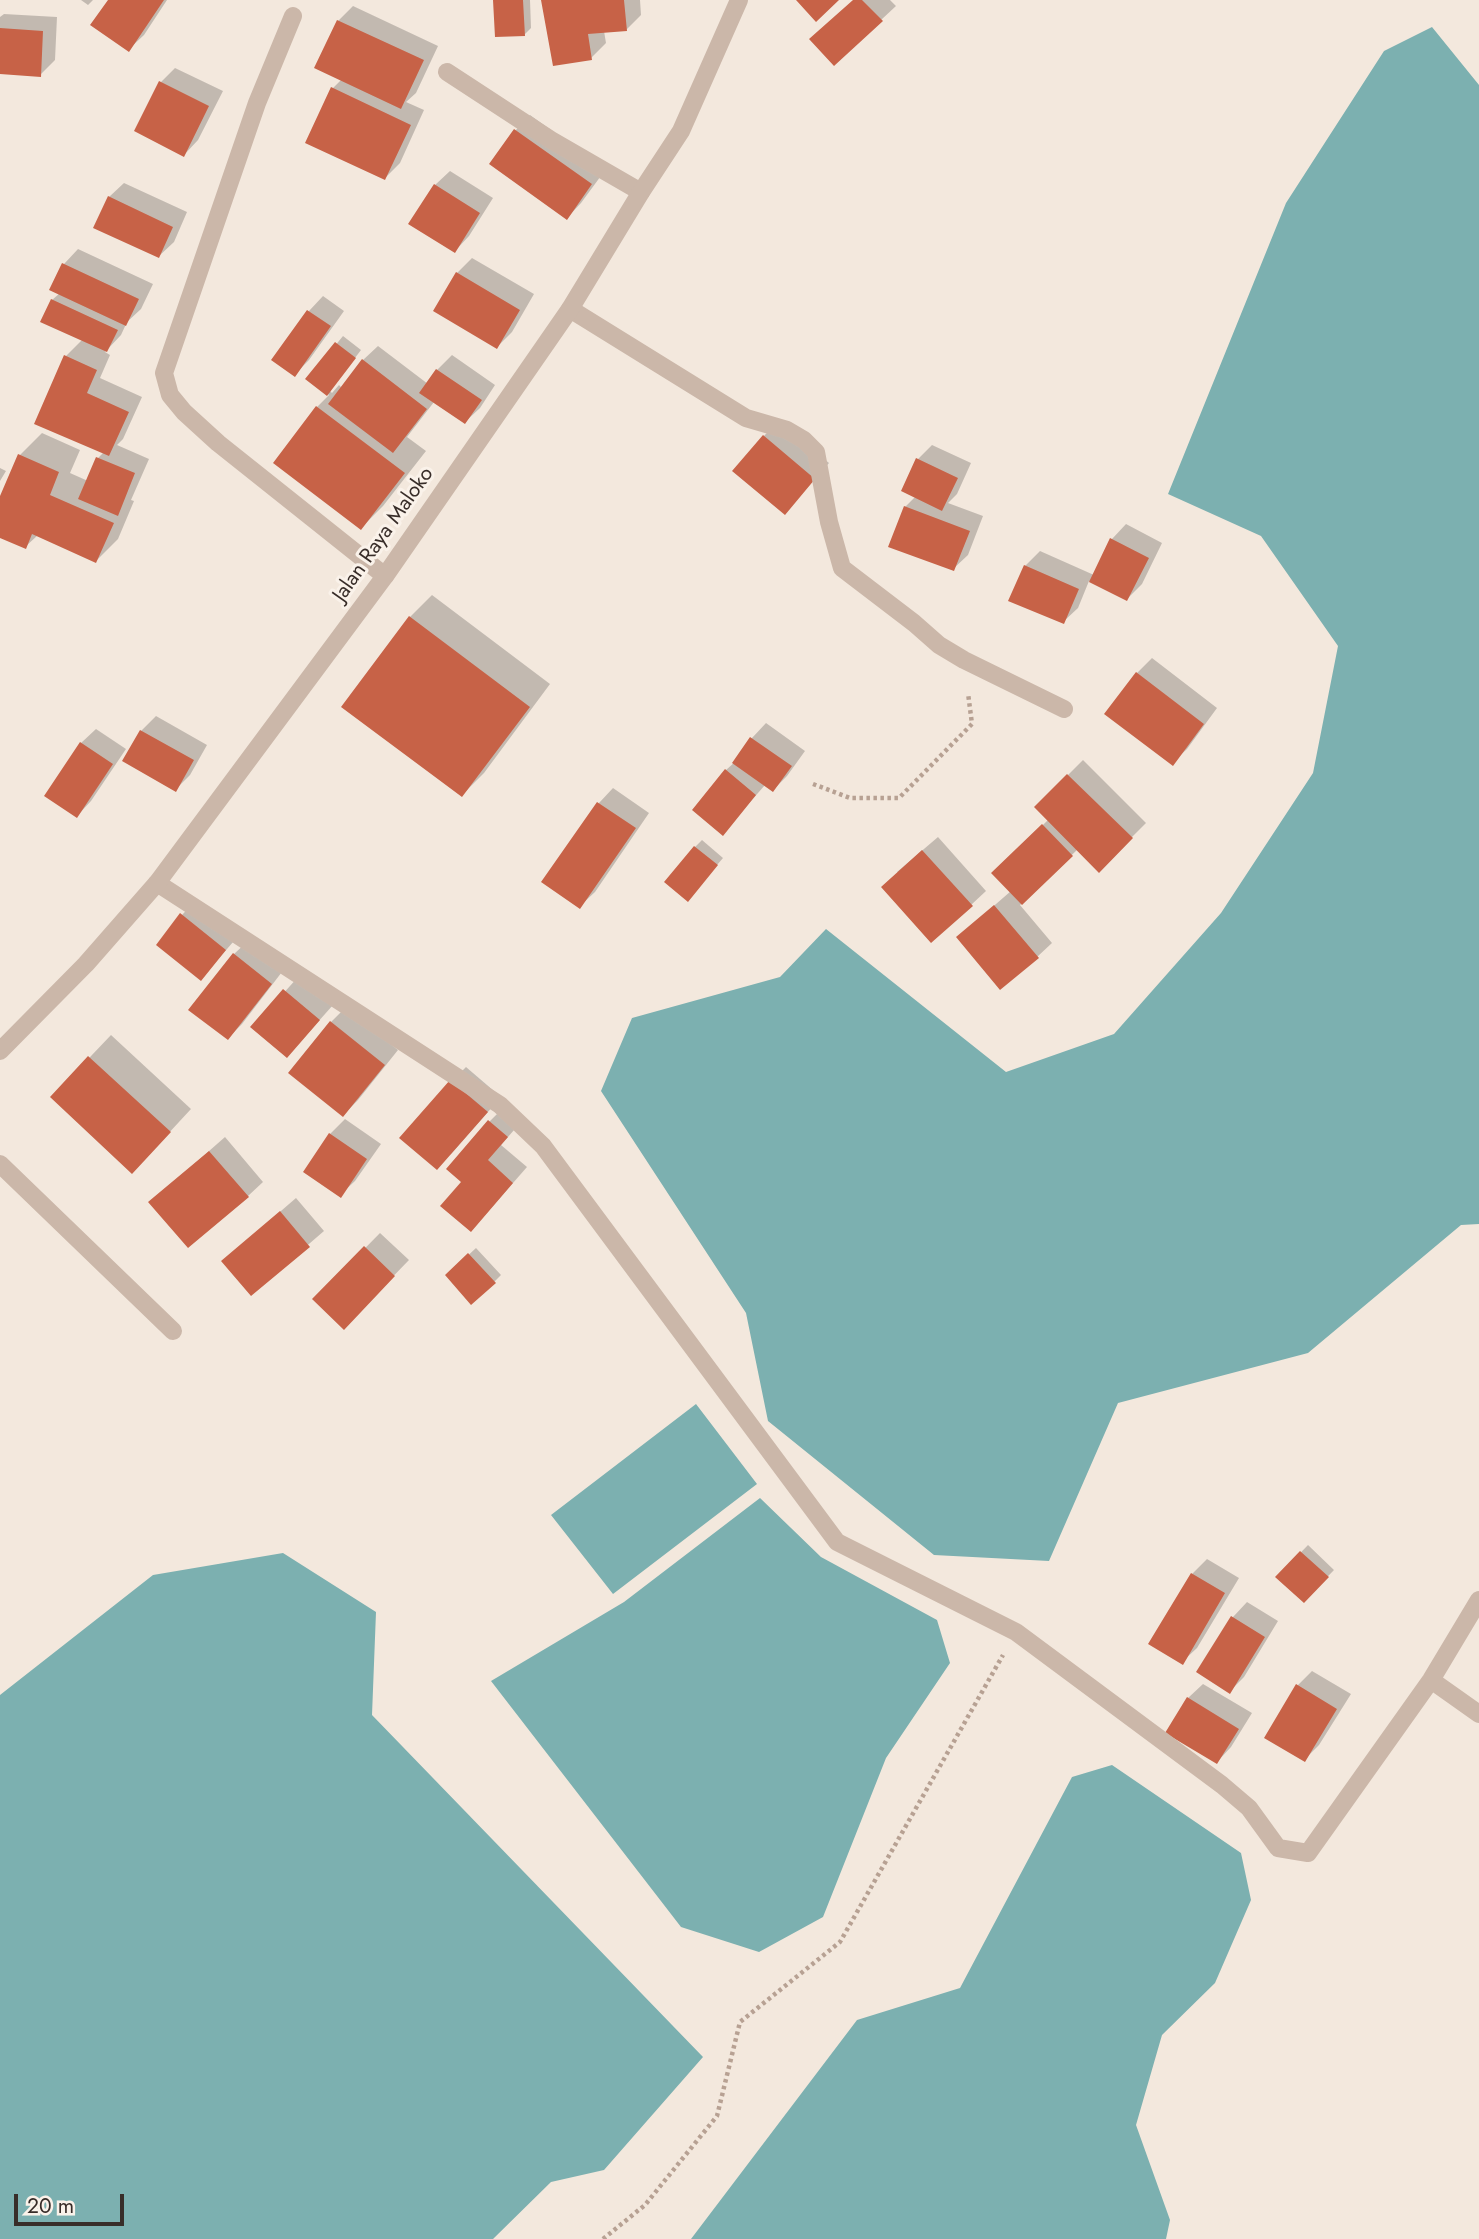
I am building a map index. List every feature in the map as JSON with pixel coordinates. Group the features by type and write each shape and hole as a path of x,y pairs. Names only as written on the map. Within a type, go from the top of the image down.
{"street":[{"name":"Jalan Raya Maloko","path":"0,1051 86,964 157,883 385,576 570,309 681,131 739,0"},
{"path":"293,16 257,103 164,373 170,394 184,412 218,443 385,576"},
{"path":"447,72 551,141 641,192"},
{"path":"570,309 746,418 787,430 804,440 816,452 829,522 842,568 939,645 1064,709"},
{"path":"157,883 500,1105 543,1146 836,1542 1016,1632 1222,1785 1249,1808 1278,1848 1308,1853 1431,1679 1479,1600"},
{"path":"0,1164 173,1331"},
{"path":"1431,1679 1479,1714"}],"path":[{"path":"813,784 850,798 899,797 972,724 964,660"},
{"path":"603,2239 645,2205 717,2116 740,2022 840,1942 1016,1632"}],"water":[{"path":"1432,27 1479,85 1479,1224 1461,1225 1308,1353 1118,1403 1049,1561 934,1555 768,1421 746,1313 601,1091 632,1018 780,977 826,929 1006,1072 1114,1034 1221,913 1313,773 1338,646 1261,536 1168,494 1286,203 1384,51"},
{"path":"696,1404 757,1484 613,1594 551,1515"},
{"path":"760,1498 821,1557 937,1620 950,1663 886,1758 823,1917 759,1952 681,1927 491,1681 624,1602"},
{"path":"283,1553 376,1612 372,1715 703,2057 604,2170 551,2182 493,2239 0,2239 0,1695 153,1575"},
{"path":"1112,1765 1241,1853 1251,1900 1215,1983 1162,2035 1136,2125 1170,2220 1166,2239 691,2239 857,2020 960,1988 1072,1777"}],"building":[{"path":"108,0 164,0 129,52 90,25"},
{"path":"493,0 523,0 525,36 495,37"},
{"path":"541,0 624,0 627,31 588,34 592,60 553,66"},
{"path":"796,0 839,0 816,22"},
{"path":"853,0 862,0 883,21 834,66 809,39"},
{"path":"337,20 424,60 401,109 314,68"},
{"path":"0,28 43,31 41,77 0,74"},
{"path":"159,81 209,106 184,157 134,131"},
{"path":"331,87 411,125 385,180 305,143"},
{"path":"514,129 592,184 567,220 489,164"},
{"path":"434,184 480,213 455,253 408,224"},
{"path":"108,196 173,227 159,258 93,228"},
{"path":"62,263 139,299 126,326 49,290"},
{"path":"456,272 520,310 497,349 433,311"},
{"path":"51,299 118,330 107,352 40,322"},
{"path":"307,310 331,326 295,377 271,360"},
{"path":"335,342 356,358 327,396 305,379"},
{"path":"64,355 97,370 87,393 129,412 109,456 34,424"},
{"path":"362,359 427,409 393,453 328,404"},
{"path":"436,369 482,400 465,424 419,393"},
{"path":"316,406 405,473 361,530 273,463"},
{"path":"763,435 815,479 785,515 732,471"},
{"path":"18,454 59,472 50,495 114,523 96,563 32,534 26,549 0,538 0,496"},
{"path":"96,457 135,473 118,516 78,499"},
{"path":"916,458 958,478 942,511 901,491"},
{"path":"904,506 970,531 954,571 888,547"},
{"path":"1110,538 1149,558 1127,601 1089,582"},
{"path":"1024,565 1079,589 1064,624 1008,601"},
{"path":"409,616 530,707 462,797 341,707"},
{"path":"1136,672 1204,724 1173,766 1104,714"},
{"path":"140,730 194,760 176,792 122,761"},
{"path":"750,737 792,766 773,792 732,763"},
{"path":"80,742 113,764 77,818 44,796"},
{"path":"725,769 756,795 723,836 692,810"},
{"path":"1067,774 1133,838 1099,873 1034,807"},
{"path":"597,802 636,828 580,909 541,882"},
{"path":"1042,824 1073,856 1022,905 991,873"},
{"path":"694,846 718,865 688,902 664,882"},
{"path":"922,850 973,906 931,943 881,887"},
{"path":"994,905 1039,958 1000,990 956,937"},
{"path":"180,913 226,950 201,981 156,945"},
{"path":"233,953 272,984 228,1040 188,1010"},
{"path":"283,989 320,1020 287,1058 250,1027"},
{"path":"330,1021 385,1065 343,1117 288,1073"},
{"path":"88,1056 171,1132 132,1174 50,1097"},
{"path":"450,1080 488,1112 437,1170 399,1138"},
{"path":"488,1120 508,1137 488,1160 513,1183 471,1232 440,1206 461,1182 446,1169"},
{"path":"329,1133 367,1159 341,1198 303,1172"},
{"path":"209,1151 249,1197 188,1248 148,1202"},
{"path":"280,1211 310,1247 251,1296 221,1261"},
{"path":"364,1246 395,1276 344,1330 312,1299"},
{"path":"468,1253 496,1283 471,1305 445,1275"},
{"path":"1300,1551 1329,1577 1304,1603 1275,1577"},
{"path":"1191,1573 1225,1593 1183,1665 1148,1644"},
{"path":"1231,1616 1265,1637 1230,1694 1196,1672"},
{"path":"1296,1684 1337,1709 1305,1762 1264,1738"},
{"path":"1187,1697 1239,1729 1217,1764 1165,1733"}]}
